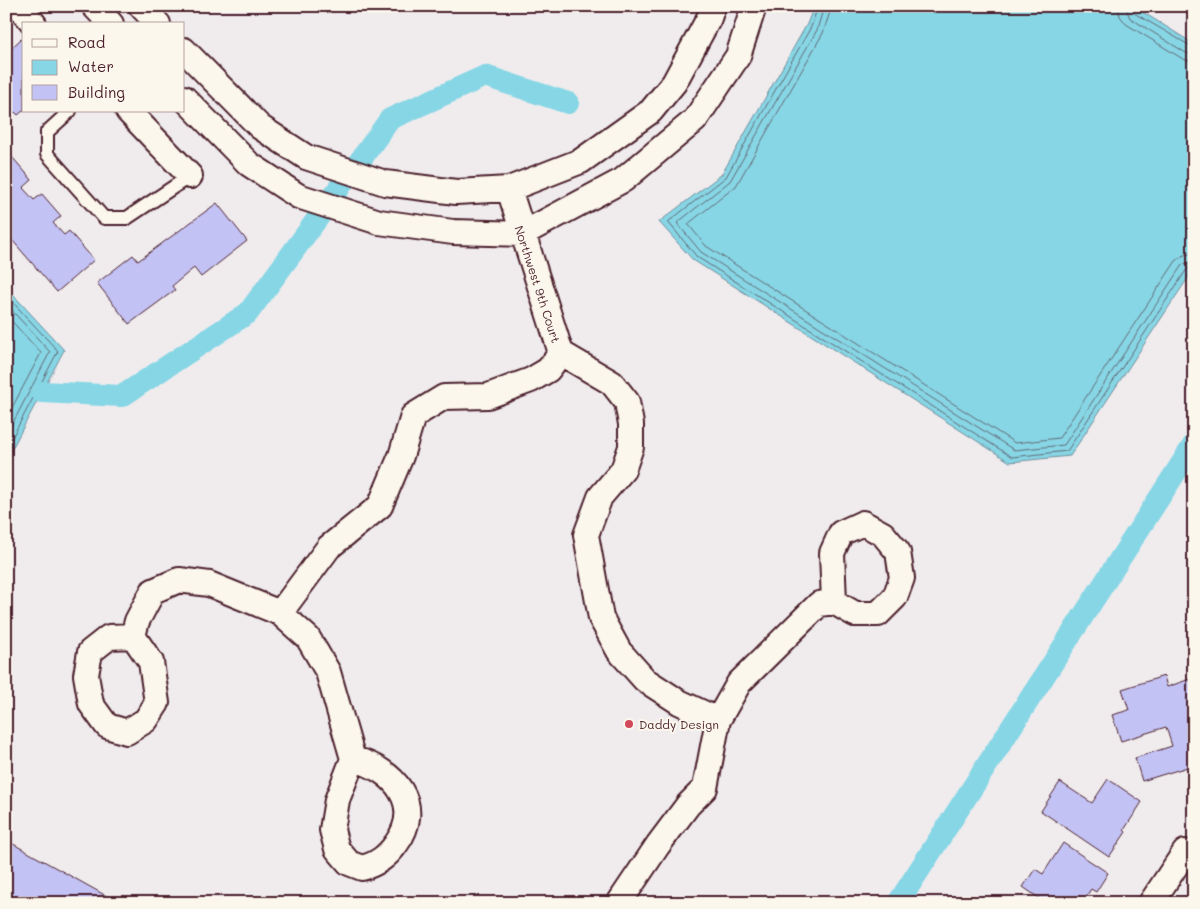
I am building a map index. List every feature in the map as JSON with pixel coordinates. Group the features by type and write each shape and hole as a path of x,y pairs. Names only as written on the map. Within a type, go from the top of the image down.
{"street":[{"path":"19,6 32,22"},
{"path":"94,6 109,22"},
{"path":"141,6 156,22"},
{"path":"185,51 260,127 306,157 384,182 456,192 509,189 581,161 651,111 674,83 709,18 713,6"},
{"path":"185,99 249,164 298,196 379,222 453,232 522,234 623,180 695,120 738,56 754,6"},
{"path":"129,112 190,176"},
{"name":"Northwest 9th Court","path":"280,613 330,547 380,506 401,456 413,416 444,397 488,396 531,380 548,370 561,354 509,189"},
{"path":"561,354 612,383 627,402 631,424 631,447 623,470 600,497 586,535 601,618 620,651 645,680 679,702 718,720"},
{"path":"133,636 137,621 154,591 178,580 209,584 280,613 308,638 328,672 353,759"},
{"path":"619,903 688,805 706,788 718,720 739,683 820,604 834,602"},
{"path":"1151,903 1189,853"}],"lane":[{"path":"69,112 47,132 47,154 104,218 127,218 190,176"}],"water":[{"path":"814,6 1133,6 1194,44 1194,269 1070,456 1010,462 693,260 659,222 722,174 807,24"},
{"path":"6,287 64,350 6,460"}],"building":[{"path":"22,40 22,112 18,115 15,112 6,120 6,53"},
{"path":"6,150 32,180 23,188 34,200 42,194 61,216 53,223 64,235 69,231 94,260 57,292 6,233"},
{"path":"217,203 247,241 201,277 194,268 172,286 175,290 129,324 97,283 133,255 138,261"},
{"path":"1164,676 1167,687 1190,679 1194,691 1194,765 1142,781 1135,758 1172,746 1166,727 1121,741 1112,715 1129,710 1122,689"},
{"path":"1108,779 1142,802 1124,830 1126,832 1109,857 1041,811 1060,782 1092,803"},
{"path":"6,840 119,903 29,903 19,897 16,903 6,903"},
{"path":"1063,843 1108,873 1096,892 1091,889 1082,903 1046,903 1023,887 1035,869 1043,874"}],"waterway":[{"path":"359,162 390,119 485,76 568,103"},
{"path":"334,195 344,181"},
{"path":"42,392 122,396 248,313 320,215"},
{"path":"898,903 1194,444"}],"place":[{"name":"Daddy Design","path":"629,724"}]}
